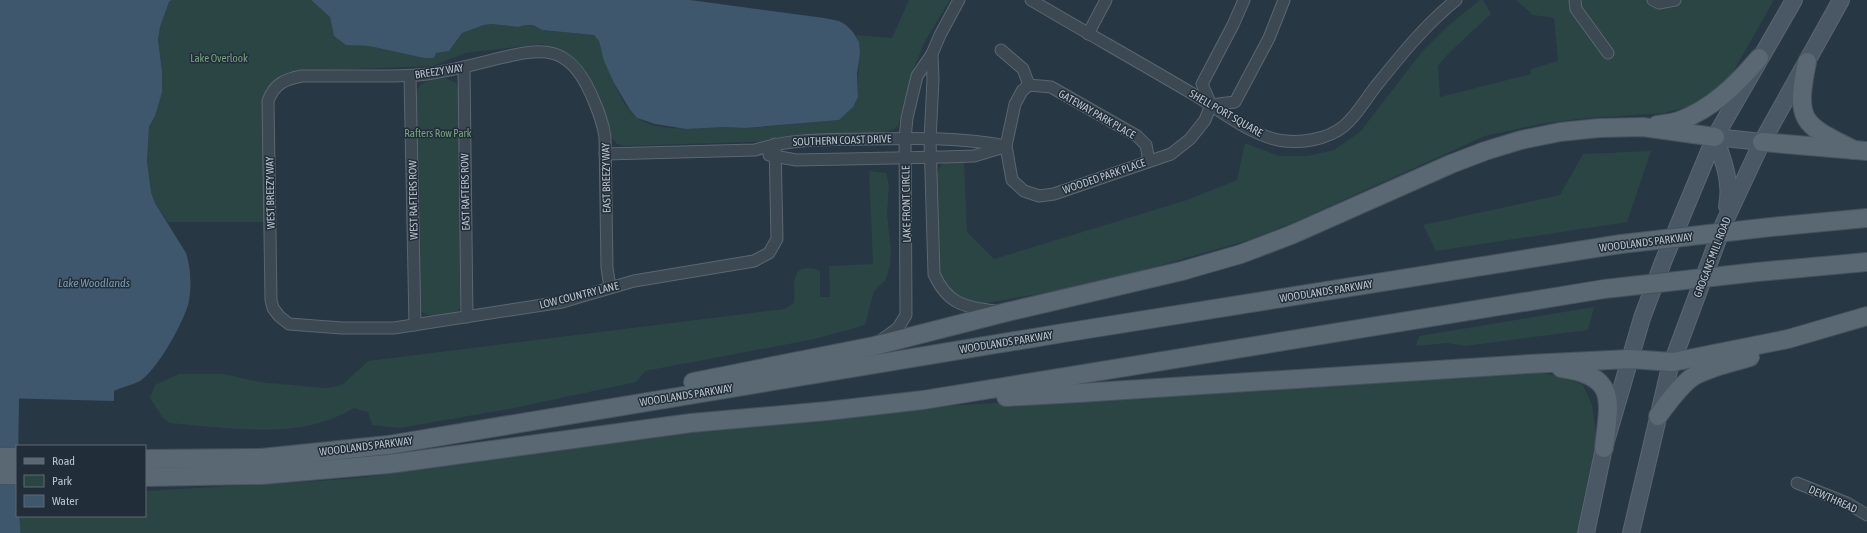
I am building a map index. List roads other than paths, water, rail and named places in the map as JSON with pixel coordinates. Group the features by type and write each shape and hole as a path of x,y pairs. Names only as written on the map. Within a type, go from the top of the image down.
{"main road":[{"path":"1586,533 1604,448 1642,318 1661,269 1715,137 1759,58 1794,0"},
{"name":"GROGANS MILL ROAD","path":"1631,533 1658,416 1673,362 1724,223 1762,142 1841,0"},
{"path":"1643,128 1678,121 1704,108 1727,93 1759,58"},
{"path":"1807,62 1801,101 1804,114 1809,124 1821,134 1860,151"},
{"path":"502,425 535,413 874,346 1007,312 1182,271 1241,254 1291,235 1451,164 1507,144 1560,132 1599,128 1643,128 1762,142 1860,151"},
{"path":"1715,137 1726,168 1730,192 1724,223"},
{"name":"WOODLANDS PARKWAY","path":"146,459 261,458 388,445 502,425 1621,244 1867,218"},
{"name":"WOODLANDS PARKWAY","path":"146,477 262,475 389,464 691,423 827,411 923,400 1604,289 1757,272 1867,262"},
{"path":"923,400 1079,394 1529,364 1630,359 1673,362 1788,339 1867,316"},
{"path":"1658,416 1678,390 1692,378 1706,371 1753,356 1788,339"},
{"path":"1529,364 1570,369 1590,375 1605,388 1609,402 1604,448"},
{"path":"0,457 16,457"},
{"path":"0,475 16,475"}],"street":[{"name":"LAKE FRONT CIRCLE","path":"874,346 898,328 906,315 905,139 907,118 917,76 932,54 940,35 959,0"},
{"name":"SHELL PORT SQUARE","path":"1031,0 1256,133 1278,140 1301,142 1322,137 1342,127 1358,112 1409,45 1434,18 1456,0"},
{"path":"1088,34 1106,0"},
{"path":"1244,0 1233,25 1202,84 1211,106 1235,102 1269,38 1284,0"},
{"path":"1575,0 1576,8 1608,53"},
{"path":"1653,0 1659,3 1675,0"},
{"path":"1001,50 1023,69 1029,85 1022,91 1015,104 1006,146"},
{"name":"BREEZY WAY","path":"289,78 302,76 410,76 464,67 526,52 539,51 553,53 563,58 572,64 580,73"},
{"name":"LAKE FRONT CIRCLE","path":"932,54 933,79 930,157 934,274 939,285 956,303 968,307 1007,312"},
{"name":"EAST RAFTERS ROW","path":"464,67 467,317"},
{"name":"EAST BREEZY WAY","path":"580,73 603,124 607,268 610,287"},
{"name":"WEST RAFTERS ROW","path":"410,76 415,325"},
{"name":"WEST BREEZY WAY","path":"279,316 273,308 271,300 268,101 272,90 289,78"},
{"name":"GATEWAY PARK PLACE","path":"1029,85 1050,87 1137,136 1146,144 1149,161"},
{"name":"WOODED PARK PLACE","path":"1006,146 1012,180 1024,191 1039,196 1054,194 1171,154 1190,139 1205,120 1211,106"},
{"name":"SOUTHERN COAST DRIVE","path":"605,154 755,150 775,144 796,141 905,139 977,141 1006,146"},
{"name":"LOW COUNTRY LANE","path":"279,316 289,324 342,328 374,329 415,325 562,302 634,281 754,261 764,257 772,249 777,240 775,144"},
{"name":"SOUTHERN COAST DRIVE","path":"755,150 775,157 796,160 974,156 1006,146"},
{"name":"DEWTHREAD","path":"1797,483 1847,503 1867,515"}],"water":[{"name":"Lake Woodlands","path":"0,0 172,0 169,2 160,27 158,40 162,71 162,92 155,116 149,127 147,161 151,192 155,203 186,253 189,265 190,293 185,314 175,335 154,367 140,381 114,391 114,401 0,398"},
{"path":"311,0 690,0 824,18 839,21 846,25 853,32 859,42 860,53 857,74 858,97 853,107 839,120 746,128 725,127 686,129 655,124 637,118 630,110 614,83 604,61 599,41 594,35 542,30 533,25 518,27 492,24 484,25 462,33 449,51 436,53 434,58 424,58 369,46 346,45 334,36 330,17"}],"waterway":[{"path":"9,371 7,493 10,533"}],"park label":[{"name":"Lake Overlook","path":"219,58"},
{"name":"Rafters Row Park","path":"438,133"}]}
